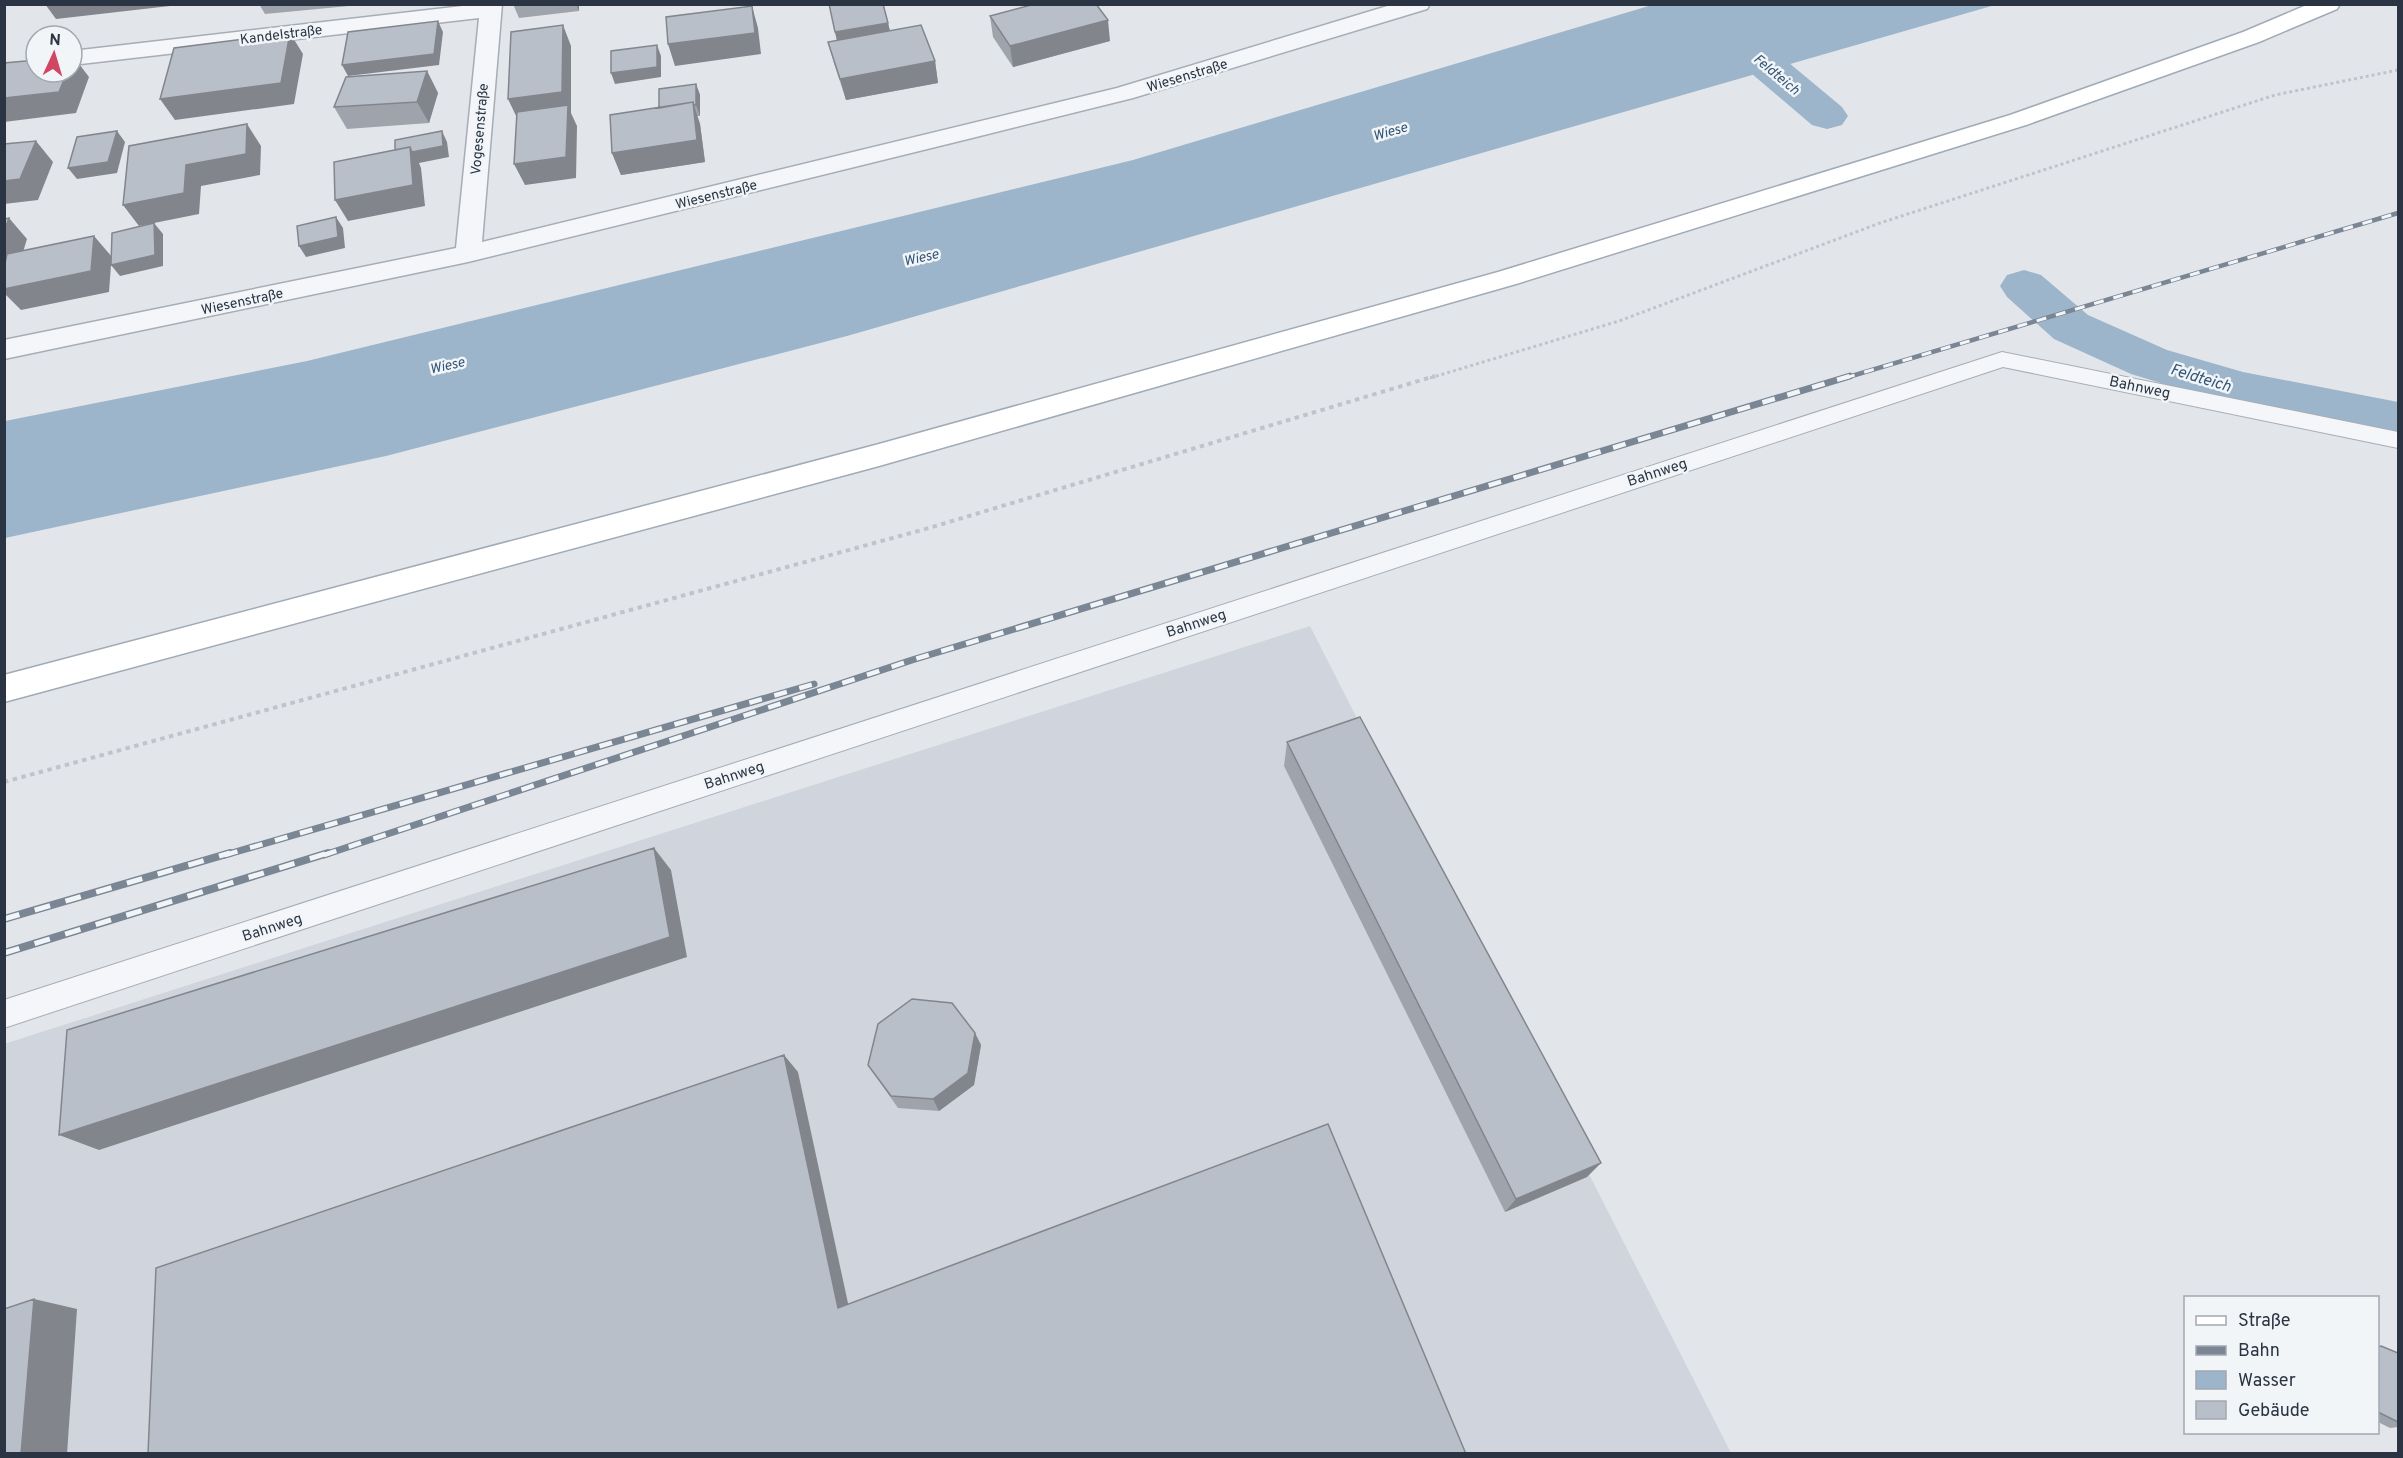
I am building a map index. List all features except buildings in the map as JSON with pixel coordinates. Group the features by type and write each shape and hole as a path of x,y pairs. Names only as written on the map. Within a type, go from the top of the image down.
{"main road":[{"path":"4,689 924,442 1507,278 2018,120 2251,37 2330,4"}],"street":[{"name":"Wiesenstraße","path":"4,350 468,254 1125,93 1419,4"},
{"name":"Vogesenstraße","path":"468,254 490,7"},
{"name":"Kandelstraße","path":"84,57 490,7"}],"lane":[{"name":"Bahnweg","path":"4,1014 2002,359 2398,440"}],"path":[{"path":"4,782 929,528 1619,321 1880,223 2275,95 2398,70"}],"shaded area":[{"path":"1310,626 1731,1453 5,1453 4,1044"}],"water":[{"name":"Wiese","path":"1652,5 1995,5 847,336 386,456 5,538 5,421 307,361 1133,160"}],"waterway":[{"name":"Feldteich","path":"1726,31 1827,116"},
{"name":"Feldteich","path":"2024,286 2071,327 2149,362 2243,390 2398,421"}],"railway":[{"path":"1845,378 2398,213"},
{"path":"324,855 912,660 1850,376"},
{"path":"225,855 814,684"},
{"path":"4,919 230,853"},
{"path":"4,953 328,853"}]}
